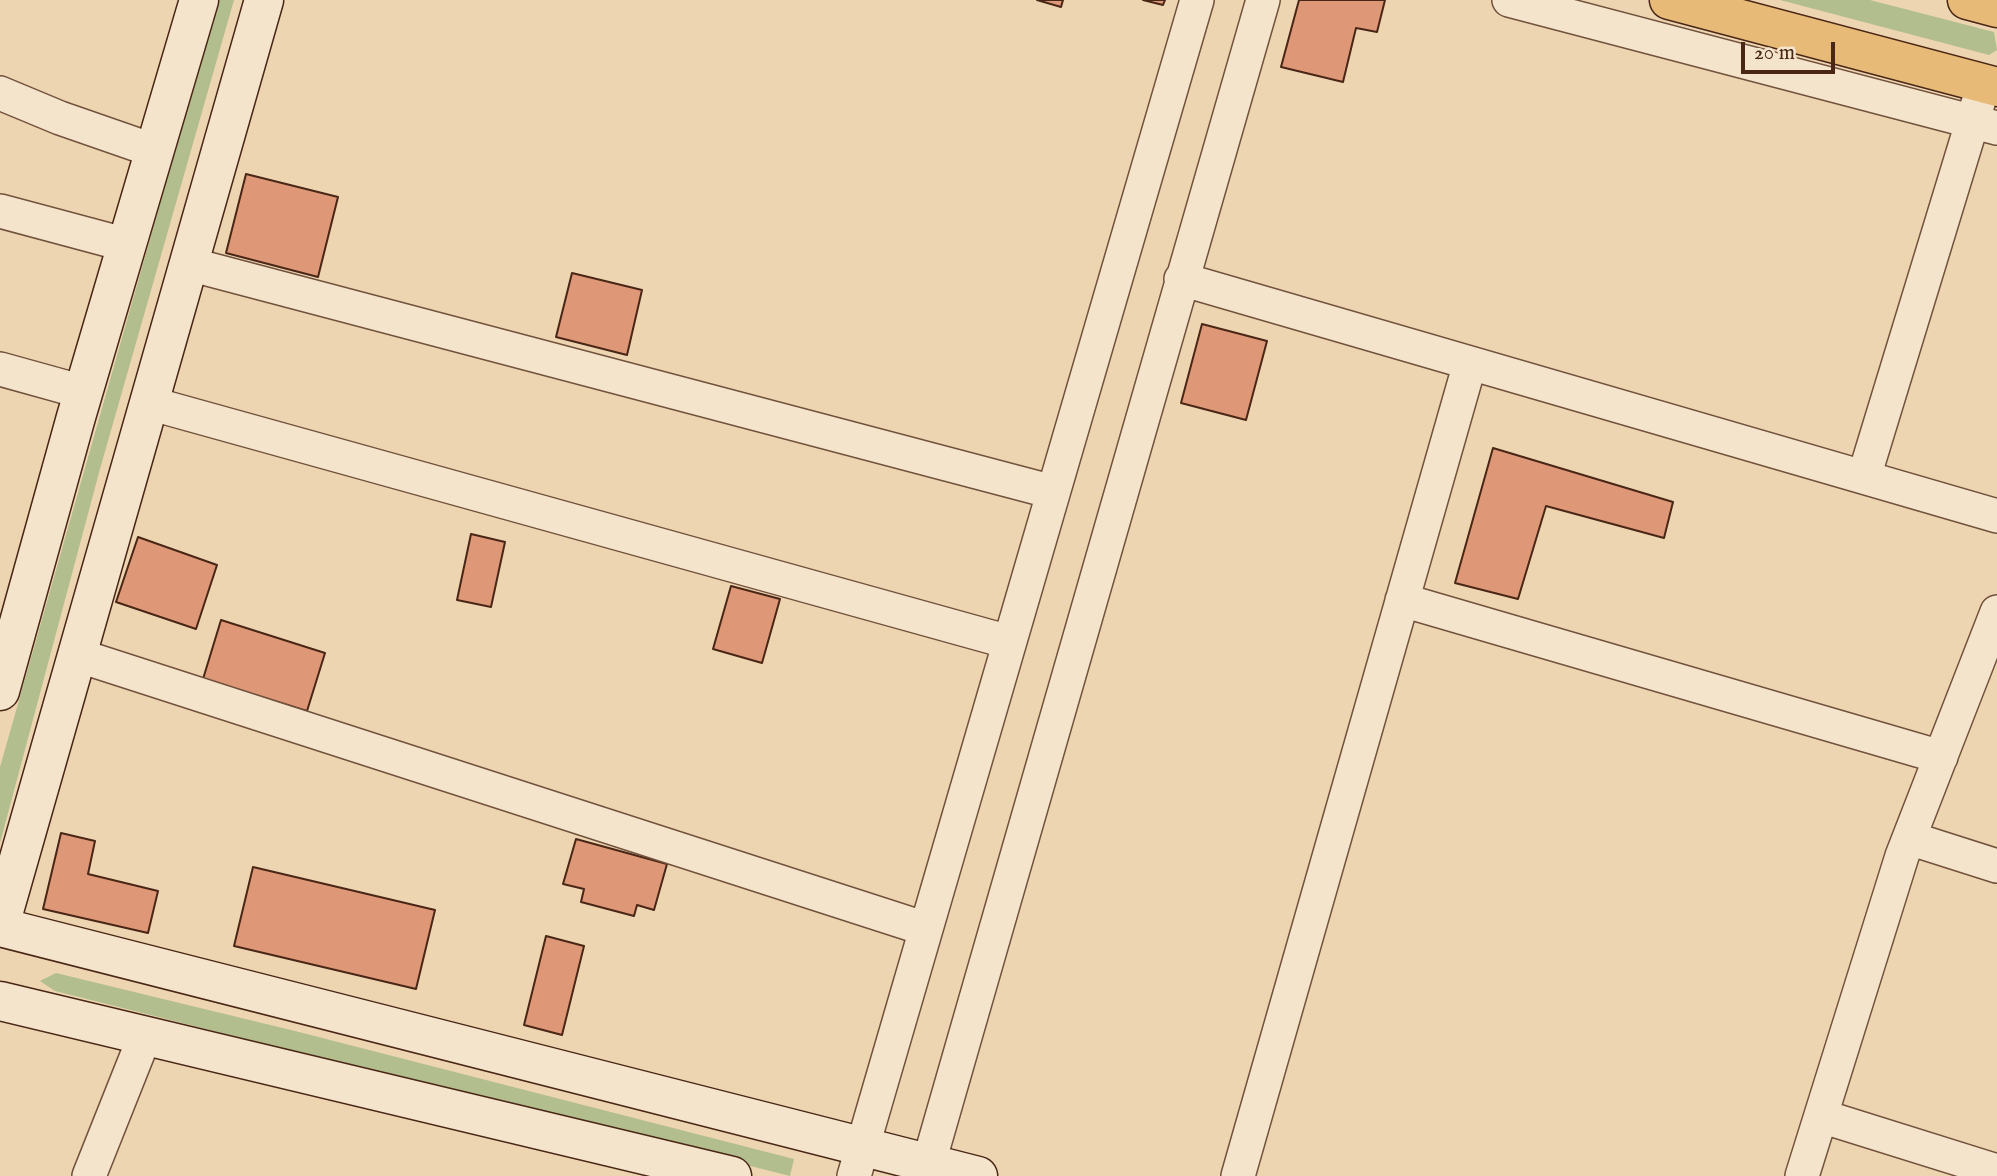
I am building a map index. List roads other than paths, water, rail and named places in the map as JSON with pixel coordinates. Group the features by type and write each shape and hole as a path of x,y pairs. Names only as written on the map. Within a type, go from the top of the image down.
{"main road":[{"path":"3,667 200,0"},
{"path":"264,0 0,926 859,1160 978,1176"},
{"path":"1669,0 1990,85"},
{"path":"1967,0 1997,8"},
{"path":"0,1001 144,1038 732,1176"}],"street":[{"path":"859,1160 1197,0"},
{"path":"927,1169 1263,0"},
{"path":"1509,0 1986,125"},
{"path":"1864,477 1986,125 1990,85"},
{"path":"0,93 60,118 155,151"},
{"path":"0,211 127,246"},
{"path":"188,264 1053,492"},
{"path":"1181,279 1997,516"},
{"path":"1238,1176 1470,363"},
{"path":"0,369 83,392"},
{"path":"149,403 1009,642"},
{"path":"1402,600 1941,757"},
{"path":"1802,1176 1909,838 1997,612"},
{"path":"77,655 926,929"},
{"path":"1909,838 1997,866"},
{"path":"89,1176 144,1038"},
{"path":"1821,1116 1997,1171"}]}
